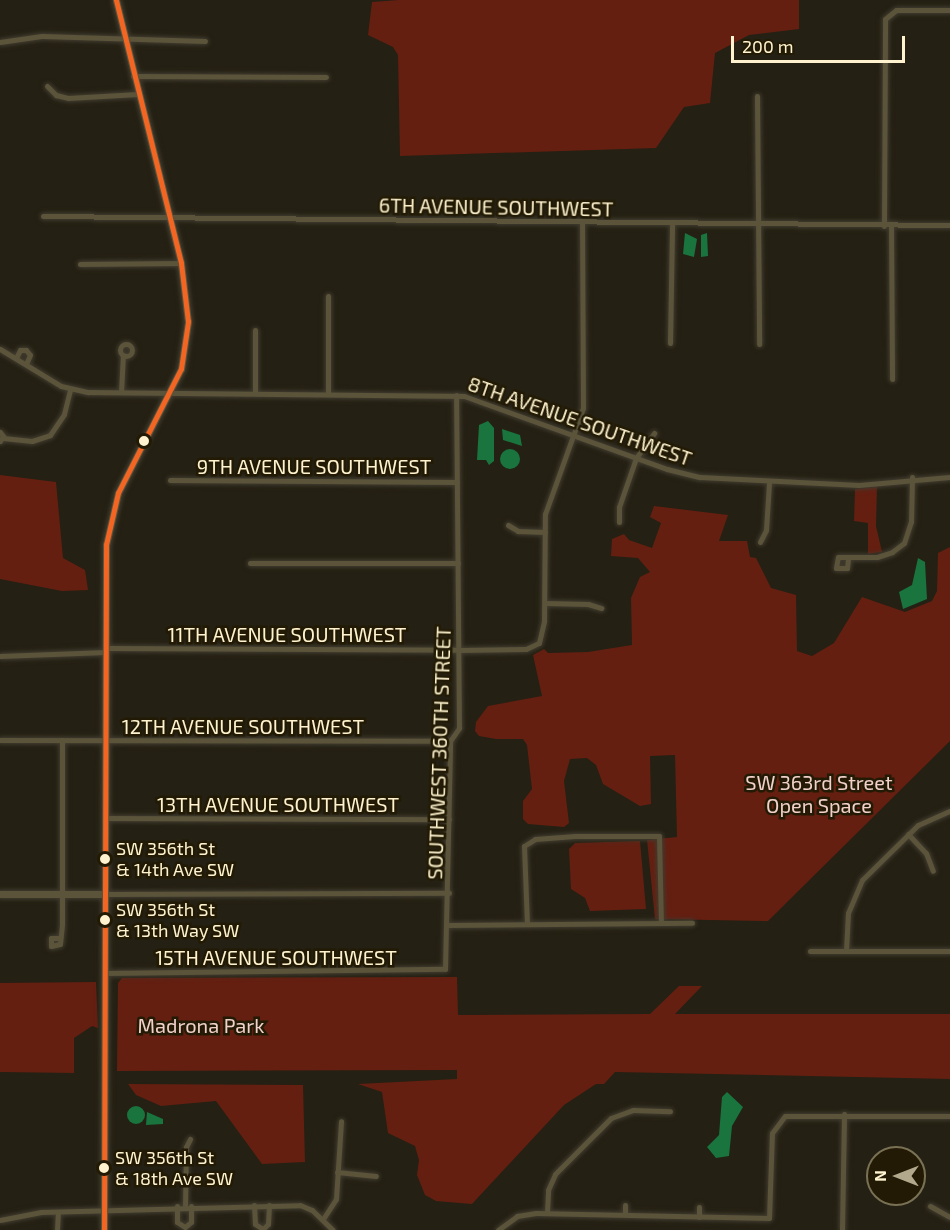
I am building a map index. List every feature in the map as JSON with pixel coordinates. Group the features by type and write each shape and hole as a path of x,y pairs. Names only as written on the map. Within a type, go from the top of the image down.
{"main road":[{"path":"104,1230 107,973 106,545 111,515 128,473 170,393 187,346 187,295 181,263 116,0"},
{"path":"0,894 106,894"}],"street":[{"path":"884,226 884,23 890,13 950,10"},
{"path":"0,42 42,36 205,40"},
{"path":"133,76 326,77"},
{"path":"47,86 56,95 68,98 138,94"},
{"path":"758,96 759,344"},
{"name":"6TH AVENUE SOUTHWEST","path":"43,216 582,224 950,225"},
{"path":"670,343 672,223"},
{"path":"582,224 584,399 575,435 547,506 544,531 544,603 588,604 601,608"},
{"path":"891,226 892,379"},
{"path":"81,264 181,263"},
{"path":"328,296 328,392"},
{"path":"255,330 255,393"},
{"name":"8TH AVENUE SOUTHWEST","path":"0,349 70,390 456,395 689,475 769,483 870,484 912,477 950,477"},
{"name":"8TH AVENUE SOUTHWEST","path":"16,358 20,351 26,350 30,355 27,364"},
{"path":"121,392 123,355"},
{"path":"1,437 32,441 50,435 64,414 70,390"},
{"name":"SOUTHWEST 360TH STREET","path":"445,969 448,925 450,741 458,734 456,395"},
{"path":"619,522 620,507 636,458 654,433"},
{"path":"848,559 885,555 904,543 911,522 912,477"},
{"name":"9TH AVENUE SOUTHWEST","path":"170,480 457,482"},
{"path":"760,542 766,530 769,483"},
{"path":"508,525 518,531 544,531"},
{"path":"250,563 458,563"},
{"name":"11TH AVENUE SOUTHWEST","path":"0,656 106,650 526,649 539,643 544,603"},
{"name":"12TH AVENUE SOUTHWEST","path":"0,740 450,741"},
{"path":"59,938 62,894 62,740"},
{"path":"846,951 846,920 857,888 908,834 924,821 950,811"},
{"name":"13TH AVENUE SOUTHWEST","path":"107,818 449,819"},
{"path":"908,834 926,853 933,871"},
{"path":"527,924 524,846 542,837 659,836 661,923"},
{"path":"106,894 448,893"},
{"path":"448,925 692,923"},
{"path":"810,951 950,951"},
{"name":"15TH AVENUE SOUTHWEST","path":"107,973 445,969"},
{"path":"547,1212 548,1190 555,1174 611,1118 633,1110 669,1111"},
{"path":"498,1230 517,1216 547,1212 769,1218 772,1133 780,1120 794,1114 950,1116"},
{"path":"842,1230 844,1114"},
{"path":"323,1219 336,1199 341,1121"},
{"path":"177,1206 177,1222 185,1227 191,1222 188,1206 186,1147 190,1139"},
{"path":"337,1172 376,1176"},
{"path":"254,1205 255,1224 262,1229 268,1224 269,1205"},
{"path":"625,1205 625,1214"},
{"path":"0,1220 18,1214 177,1206 307,1206 333,1230"},
{"path":"930,1206 950,1217"},
{"path":"699,1207 699,1217"},
{"path":"57,1230 58,1213"}],"green space":[{"path":"399,0 799,0 799,29 749,35 715,53 710,103 684,107 656,148 400,156 398,55 393,47 368,35 372,2"},
{"path":"0,475 56,482 63,558 85,570 88,590 62,591 0,579"},
{"path":"877,487 876,526 882,552 868,554 868,523 854,521 855,489"},
{"name":"SW 363rd Street Open Space","path":"654,506 728,515 719,541 747,541 750,557 756,558 771,588 796,595 797,651 812,656 834,643 862,597 905,612 932,601 937,591 938,553 950,547 950,741 768,921 655,919 647,840 677,837 675,755 650,756 651,804 640,806 603,784 596,765 587,758 570,759 564,781 569,823 564,827 528,824 523,819 523,801 532,789 527,745 523,739 496,739 479,736 475,731 476,722 488,706 542,696 533,655 544,649 548,653 588,652 632,645 631,598 640,577 650,572 638,558 611,556 612,539 624,534 629,540 652,548 661,523 650,517"},
{"path":"640,841 646,909 590,911 585,898 571,889 569,849 575,843"},
{"name":"Madrona Park","path":"457,977 458,1015 650,1014 679,986 702,986 675,1014 950,1014 950,1079 615,1072 604,1084 596,1084 564,1105 472,1204 436,1201 425,1195 417,1175 419,1160 415,1146 388,1133 382,1092 358,1084 457,1079 457,1070 117,1071 118,983 122,978"},
{"path":"96,982 98,1028 92,1026 74,1038 74,1073 0,1072 0,983"},
{"path":"128,1084 303,1085 305,1162 262,1164 216,1101 161,1106 136,1095"}],"shaded area":[{"path":"685,233 697,239 694,257 683,254"},
{"path":"707,233 708,256 701,257 701,235"},
{"path":"488,421 494,428 494,461 489,465 486,460 477,460 479,425"},
{"path":"502,429 520,435 522,446 503,440"},
{"path":"510,449 517,452 520,459 517,466 510,469 503,466 500,459 503,452"},
{"path":"918,558 925,562 927,599 903,609 899,592 912,585"},
{"path":"727,1092 743,1107 732,1126 729,1156 716,1158 707,1147 719,1135 722,1097"},
{"path":"136,1106 142,1109 145,1115 142,1121 136,1124 130,1121 127,1115 130,1109"},
{"path":"147,1112 163,1119 163,1124 146,1125"}],"transit line":[{"path":"104,1230 106,545 118,493 181,369 188,322 181,263 116,0"}],"place":[{"name":"SW 356th St & 14th Ave SW","path":"105,859"},
{"name":"SW 356th St & 13th Way SW","path":"105,920"},
{"name":"SW 356th St & 18th Ave SW","path":"104,1168"}]}
